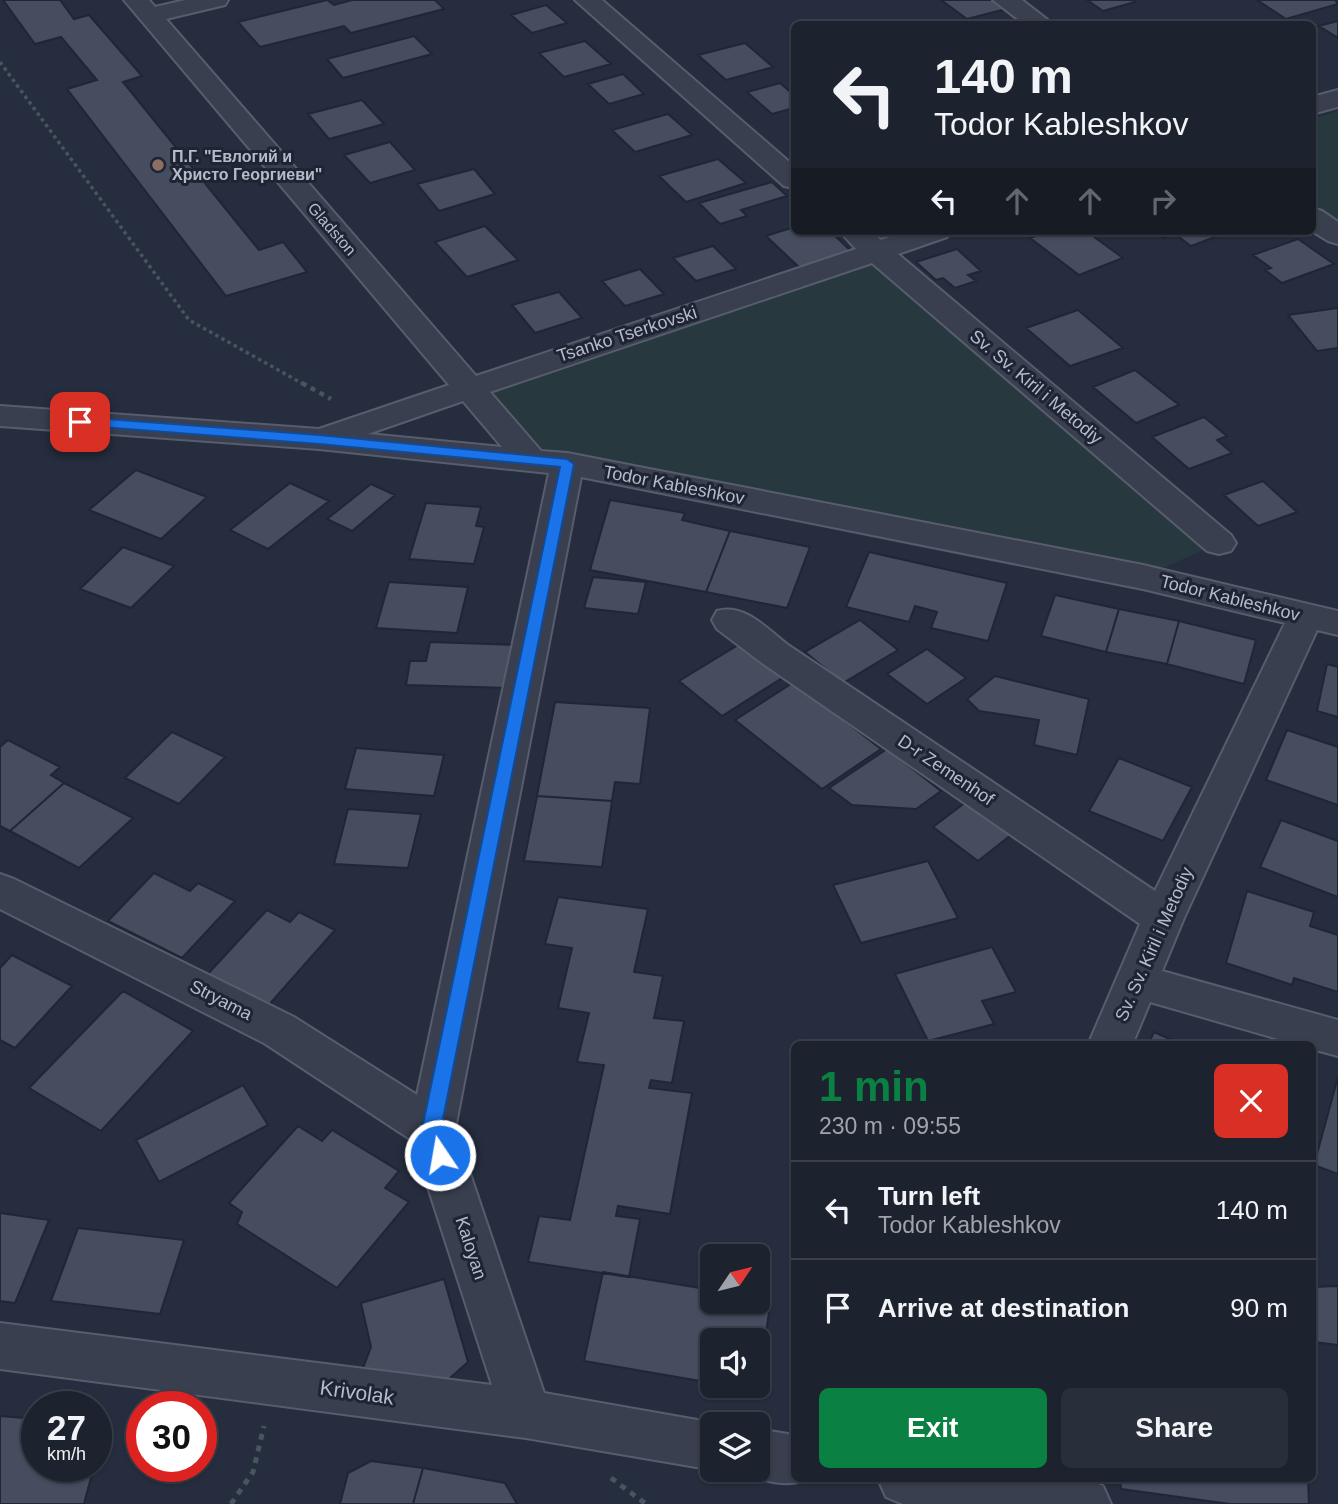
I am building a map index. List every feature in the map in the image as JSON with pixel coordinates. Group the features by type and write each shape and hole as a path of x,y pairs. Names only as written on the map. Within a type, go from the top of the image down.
{"street":[{"path":"143,8 216,0"},
{"path":"587,0 791,177"},
{"path":"1005,0 1036,21"},
{"name":"Gladston","path":"143,8 468,387 548,461"},
{"path":"1316,105 1338,97"},
{"path":"1316,220 1338,235"},
{"name":"Tsanko Tserkovski","path":"319,439 865,241 908,235"},
{"name":"Sv. Sv. Kiril i Metodiy","path":"865,241 1219,543"},
{"name":"Todor Kableshkov","path":"0,415 319,439 548,461 1143,577 1322,620"},
{"name":"Kaloyan","path":"526,1414 432,1129 548,461"},
{"name":"D-r Zemenhof","path":"730,620 775,654 1163,918"},
{"name":"Sv. Sv. Kiril i Metodiy","path":"1112,1041 1163,918 1322,620"},
{"name":"Stryama","path":"0,890 279,1030 432,1129"},
{"path":"1138,981 1338,1038"},
{"name":"Krivolak","path":"0,1346 526,1414 700,1444"},
{"path":"770,1456 791,1460"},
{"path":"929,1482 1085,1504"}],"path":[{"path":"0,62 189,320 347,408 319,439"},
{"path":"231,1504 253,1472 274,1381"}],"shaded area":[{"path":"1338,111 1338,222 1316,206 1316,118"},
{"path":"876,251 1219,543 1143,577 529,458 468,387"}],"building":[{"name":"П.Г. \"Евлогий и Христо Георгиеви\"","path":"3,0 60,0 74,19 89,15 142,76 123,82 259,250 283,242 307,272 226,296 67,89 97,80 61,37 35,44"},
{"path":"327,0 334,5 352,0 435,0 444,9 351,33 344,26 260,47 238,22"},
{"path":"941,0 994,0 1006,9 967,19"},
{"path":"1087,0 1133,0 1135,2 1103,11"},
{"path":"1257,0 1335,0 1338,4 1286,19"},
{"path":"546,5 567,23 532,33 511,15"},
{"path":"1338,21 1338,38 1319,26"},
{"path":"414,36 432,54 343,78 327,59"},
{"path":"585,41 611,64 564,77 539,53"},
{"path":"745,43 773,67 726,80 698,55"},
{"path":"623,74 644,94 609,104 588,84"},
{"path":"780,83 791,92 791,109 772,114 747,92"},
{"path":"362,100 384,124 329,139 308,114"},
{"path":"668,114 692,135 635,152 612,130"},
{"path":"390,142 415,170 370,183 344,155"},
{"path":"718,159 746,183 686,202 659,176"},
{"path":"474,169 495,194 439,211 417,184"},
{"path":"772,182 787,196 741,210 747,216 720,224 699,203"},
{"path":"485,226 518,260 467,277 435,242"},
{"path":"791,228 791,235 834,235 852,252 800,268 766,236"},
{"path":"1039,235 1091,235 1123,258 1079,275 1030,238"},
{"path":"1176,235 1215,237 1191,246"},
{"path":"1298,239 1334,264 1282,283 1265,270 1271,268 1253,255"},
{"path":"713,246 736,269 696,281 673,258"},
{"path":"957,249 981,271 968,275 976,281 955,288 943,278 936,280 916,262"},
{"path":"640,269 664,294 625,306 602,281"},
{"path":"559,292 582,318 535,333 512,305"},
{"path":"1338,308 1338,348 1317,351 1288,315"},
{"path":"1078,310 1123,348 1070,366 1026,328"},
{"path":"1135,370 1179,405 1136,423 1093,387"},
{"path":"1204,417 1227,436 1217,440 1232,453 1189,469 1152,437"},
{"path":"136,470 207,497 161,539 89,510"},
{"path":"1263,481 1297,512 1258,526 1224,495"},
{"path":"290,483 329,501 268,549 230,530"},
{"path":"371,484 395,495 352,531 327,519"},
{"path":"610,500 685,513 682,520 730,531 706,592 590,570"},
{"path":"426,503 481,507 476,526 484,527 474,564 409,559"},
{"path":"730,531 810,547 787,608 706,592"},
{"path":"123,547 174,566 131,608 80,589"},
{"path":"869,552 1007,583 988,641 931,628 937,612 915,606 909,622 846,607"},
{"path":"593,577 646,582 638,614 584,608"},
{"path":"389,582 468,587 457,633 376,628"},
{"path":"1055,595 1119,609 1106,652 1041,636"},
{"path":"1119,609 1179,621 1167,664 1106,652"},
{"path":"860,620 898,650 843,683 805,652"},
{"path":"1179,621 1256,640 1244,684 1167,664"},
{"path":"430,642 516,645 509,688 406,685 410,661 426,661"},
{"path":"743,642 787,675 722,716 679,681"},
{"path":"927,649 966,678 927,704 887,674"},
{"path":"1327,664 1338,667 1338,717 1317,711"},
{"path":"995,676 1089,699 1077,755 1034,745 1039,720 979,711 967,699"},
{"path":"794,682 881,749 822,789 735,720"},
{"path":"555,702 650,708 640,784 615,782 612,801 537,796"},
{"path":"1287,730 1338,747 1338,805 1266,780"},
{"path":"172,732 225,757 179,804 125,778"},
{"path":"8,740 60,767 51,775 64,783 10,831 0,826 0,747"},
{"path":"356,748 444,755 434,796 345,789"},
{"path":"887,749 941,791 916,809 852,805 829,788"},
{"path":"1119,758 1192,787 1163,841 1089,811"},
{"path":"64,783 133,818 79,868 10,831"},
{"path":"537,796 612,801 602,867 524,861"},
{"path":"966,802 1011,835 978,861 933,827"},
{"path":"348,809 421,814 408,868 334,864"},
{"path":"1281,820 1338,841 1338,897 1260,867"},
{"path":"928,861 958,918 861,943 833,885"},
{"path":"154,873 190,891 198,883 235,901 182,958 108,921"},
{"path":"1247,891 1314,912 1310,926 1338,935 1338,992 1294,978 1292,985 1226,963"},
{"path":"558,897 648,909 634,972 663,976 654,1018 684,1021 672,1083 651,1080 649,1088 692,1093 670,1214 618,1206 616,1216 640,1219 629,1277 528,1262 539,1216 570,1220 604,1065 577,1062 589,1013 558,1008 572,948 545,944"},
{"path":"267,910 290,922 299,912 335,930 267,1007 206,976"},
{"path":"992,947 1016,992 982,1001 994,1024 928,1041 895,974"},
{"path":"12,955 72,986 15,1048 0,1040 0,968"},
{"path":"123,991 193,1031 101,1131 29,1088"},
{"path":"1154,1032 1174,1041 1150,1041"},
{"path":"1338,1077 1338,1174 1316,1166"},
{"path":"243,1085 268,1125 159,1182 136,1140"},
{"path":"298,1126 322,1141 332,1130 399,1171 385,1188 409,1202 337,1288 237,1224 242,1212 229,1203"},
{"path":"0,1213 49,1220 15,1303 0,1301"},
{"path":"78,1228 184,1240 160,1314 51,1301"},
{"path":"603,1272 700,1288 700,1314 769,1314 767,1328 700,1328 700,1381 584,1361"},
{"path":"444,1279 468,1362 432,1394 357,1384 371,1347 361,1303"},
{"path":"1338,1286 1338,1345 1316,1342 1316,1287"},
{"path":"0,1416 21,1418 21,1482 90,1482 84,1504 0,1504"},
{"path":"371,1461 423,1468 413,1504 340,1504 348,1473"},
{"path":"423,1468 505,1483 517,1504 413,1504"},
{"path":"1120,1482 1308,1482 1309,1504 1230,1504 1121,1489"}],"place":[{"name":"П.Г. \"Евлогий и Христо Георгиеви\"","path":"158,165"}],"route":[{"path":"80,422 319,439 529,458 567,464 432,1129 440,1155"}]}
